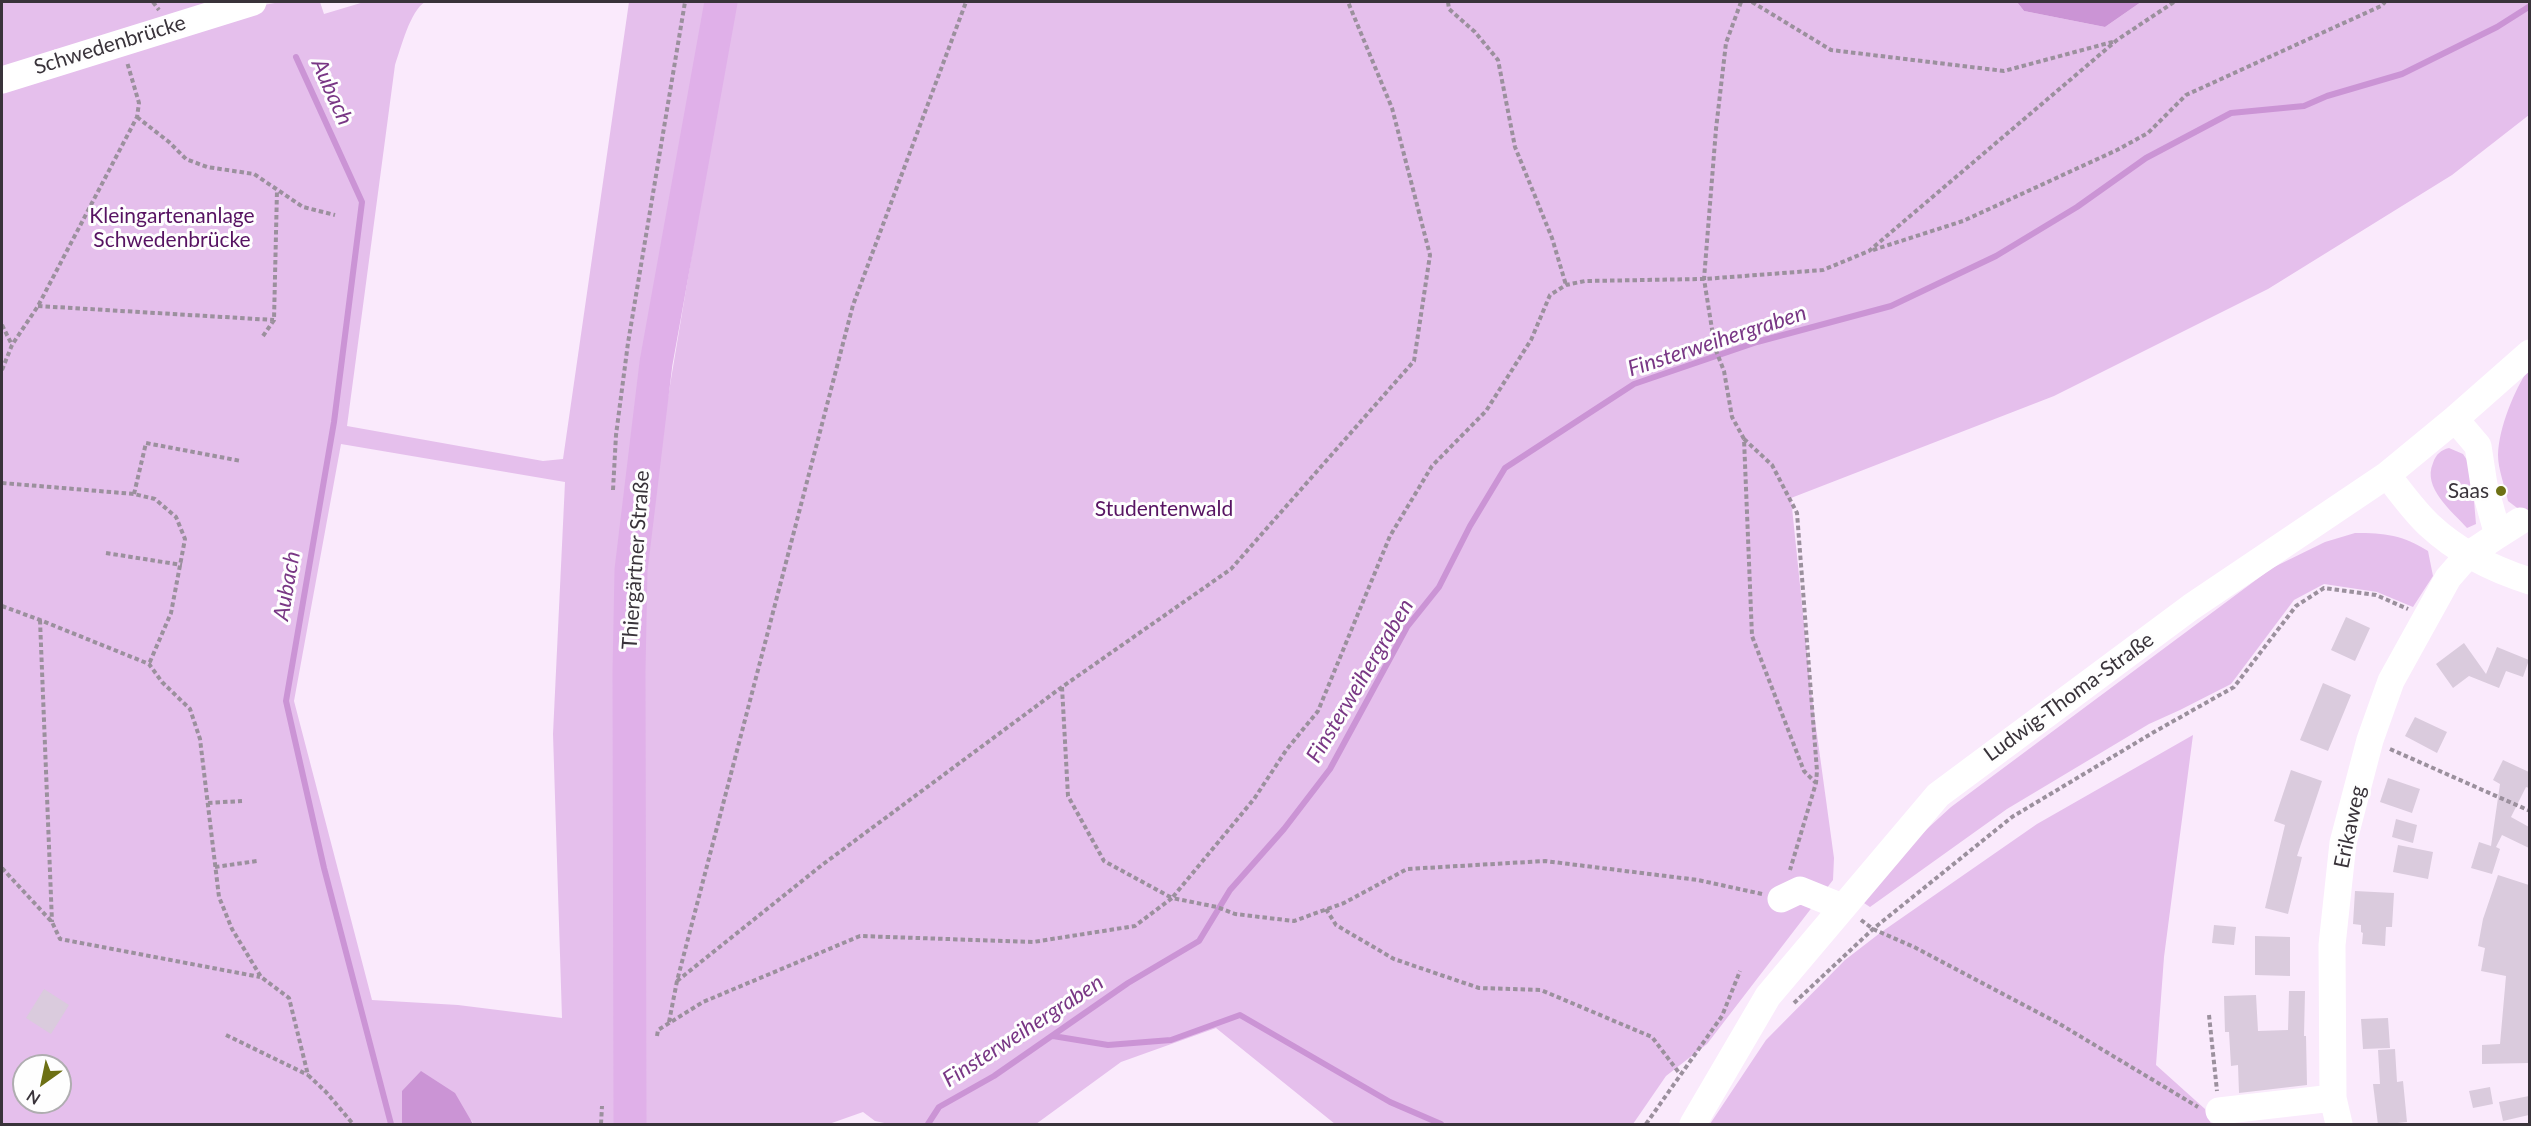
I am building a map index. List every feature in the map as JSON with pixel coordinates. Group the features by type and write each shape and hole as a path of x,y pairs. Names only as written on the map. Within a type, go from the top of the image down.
{"main road":[{"name":"Thiergärtner Straße","path":"630,1125 629,671 631,570 656,363 722,2"}],"street":[{"name":"Schwedenbrücke","path":"2,80 121,41 253,2"},
{"name":"Ludwig-Thoma-Straße","path":"1693,1125 1768,996 1938,795 2191,607 2387,475 2455,419 2529,353"},
{"name":"Erikaweg","path":"2339,1125 2333,1098 2331,945 2343,843 2370,740 2391,681 2448,578 2468,555 2509,528 2484,485 2478,446 2455,419"},
{"path":"2387,475 2428,524 2468,555 2499,572 2529,581"},
{"path":"1781,899 1800,891 1842,907"},
{"path":"2219,1111 2333,1098"}],"path":[{"path":"966,2 853,305 677,981 669,1023 703,1002 860,936 1033,942 1135,926 1172,898 1254,799 1287,749 1318,711 1390,536 1432,466 1486,411 1531,340 1550,295 1566,285 1585,281 1704,279 1823,270 1869,251 1963,221 2117,150 2148,133 2186,95 2381,6 2385,2"},
{"path":"677,981 822,865 1062,687 1231,568 1414,361 1430,255 1392,108 1348,2"},
{"path":"1448,2 1449,9 1475,32 1498,60 1515,147 1552,238 1566,285"},
{"path":"1062,687 1068,796 1104,861 1172,898 1216,907 1235,914 1294,921 1344,903 1407,869 1545,861 1698,880 1781,899 1816,783 1817,771 1797,513 1772,465 1744,439 1732,417 1724,371 1715,348 1704,279 1716,129 1726,43 1741,2"},
{"path":"1752,2 1830,50 2004,71 2117,40"},
{"path":"1869,251 2117,40 2174,2"},
{"path":"2,370 12,345 38,306 137,117 139,103 121,41"},
{"path":"137,117 169,142 186,159 207,167 254,174 303,207 335,215"},
{"path":"263,336 274,320 277,190"},
{"path":"38,306 274,320"},
{"path":"2,325 12,345"},
{"path":"1744,439 1752,636 1804,771 1816,783"},
{"path":"134,494 146,443 241,461"},
{"path":"2,483 134,494 155,499 176,517 185,539 182,565 171,613 149,664"},
{"path":"106,553 182,565"},
{"path":"1792,1005 1873,929 2012,817 2154,732 2235,687 2296,606 2324,588 2376,595 2425,616"},
{"path":"2,606 149,664 162,682 190,709 200,739 219,897 232,929 261,977 289,998 308,1075"},
{"path":"40,620 52,922"},
{"path":"2370,740 2529,811"},
{"path":"208,803 242,801"},
{"path":"215,867 257,861"},
{"path":"2,868 52,922 60,939 261,977"},
{"path":"1326,909 1336,925 1394,959 1479,988 1541,990 1652,1037 1680,1074"},
{"path":"1873,929 1914,947 2058,1023 2198,1107 2219,1111 2209,1015"},
{"path":"1646,1125 1722,1016 1740,971"},
{"path":"226,1035 308,1075 326,1092 353,1125"}],"green space":[{"name":"Kleingartenanlage Schwedenbrücke","path":"2,2 261,2 264,5 280,2 320,2 324,14 364,2 425,2 410,21 395,65 347,426 543,461 563,459 629,2 707,2 632,467 618,1124 473,1124 472,1121 402,1091 402,1124 2,1124","holes":["341,444 565,482 553,734 562,1018 458,1005 372,1000 294,701"]},
{"name":"Studentenwald","path":"734,2 2017,2 2024,11 2105,27 2141,2 2529,2 2529,115 2452,175 2268,289 2054,396 1791,498 1811,691 1834,858 1833,880 1707,1044 1666,1076 1633,1124 1335,1124 1216,1028 1121,1062 1036,1124 889,1124 875,1121 863,1112 829,1124 635,1124 638,671 656,469"},
{"path":"2529,368 2529,517 2508,501 2498,455 2501,433 2508,410"},
{"path":"2449,448 2463,454 2471,466 2476,524 2467,528 2440,498 2432,481 2431,472 2436,457 2441,451"},
{"path":"2355,533 2393,536 2410,541 2428,551 2433,576 2413,607 2377,592 2324,584 2294,600 2231,684 2149,724 2007,809 1870,907 1861,901 1858,892 1951,807 2272,568 2325,542"},
{"path":"2193,735 2164,957 2156,1065 2205,1109 2211,1124 1710,1124 1766,1040 1845,960 1880,933 2037,824"}],"shaded area":[{"path":"2017,2 2141,2 2105,27 2024,11"},
{"path":"421,1071 455,1093 473,1124 402,1124 402,1091"}],"building":[{"path":"2346,617 2370,628 2355,661 2331,650"},
{"path":"2464,643 2486,674 2497,647 2529,660 2523,677 2506,671 2499,688 2469,676 2453,688 2436,664"},
{"path":"2323,683 2351,695 2328,751 2300,740"},
{"path":"2415,717 2447,732 2437,753 2405,736"},
{"path":"2503,760 2529,772 2529,788 2526,787 2511,817 2529,827 2529,848 2502,835 2496,847 2500,849 2492,874 2471,868 2479,842 2491,846 2500,784 2493,780"},
{"path":"2291,770 2322,781 2297,856 2302,857 2288,914 2265,908 2285,825 2274,821"},
{"path":"2388,778 2420,789 2412,813 2380,802"},
{"path":"2396,819 2417,825 2413,843 2392,837"},
{"path":"2398,845 2433,852 2428,879 2393,872"},
{"path":"2498,875 2529,885 2529,1063 2482,1064 2482,1045 2500,1044 2506,976 2481,971 2485,948 2478,946 2483,919"},
{"path":"2355,891 2394,893 2392,927 2386,927 2385,946 2362,944 2361,925 2353,924"},
{"path":"2214,925 2236,927 2234,945 2212,943"},
{"path":"2255,936 2290,937 2290,976 2255,975"},
{"path":"44,989 69,1005 51,1034 26,1018"},
{"path":"2289,991 2305,991 2304,1036 2306,1036 2307,1085 2239,1093 2238,1065 2231,1066 2229,1032 2225,1032 2224,996 2256,995 2258,1031 2288,1030"},
{"path":"2388,1018 2390,1048 2363,1049 2361,1019"},
{"path":"2395,1049 2397,1082 2403,1081 2407,1122 2378,1125 2373,1084 2380,1084 2378,1050"},
{"path":"2490,1087 2493,1104 2473,1108 2469,1091"},
{"path":"2529,1096 2529,1115 2503,1121 2499,1102"}],"waterway":[{"name":"Finsterweihergraben","path":"928,1124 939,1107 994,1076 1128,983 1199,941 1230,890 1284,829 1330,769 1407,627 1439,587 1470,526 1505,468 1634,384 1757,342 1891,306 1996,256 2077,207 2146,158 2231,113 2304,106 2327,96 2402,74 2497,27 2530,6"},
{"name":"Aubach","path":"296,57 362,202 334,422 286,701 324,868 391,1124"},
{"path":"1053,1036 1108,1045 1171,1040 1240,1015 1390,1102 1441,1124"}],"place":[{"name":"Saas","path":"2501,491"}]}
